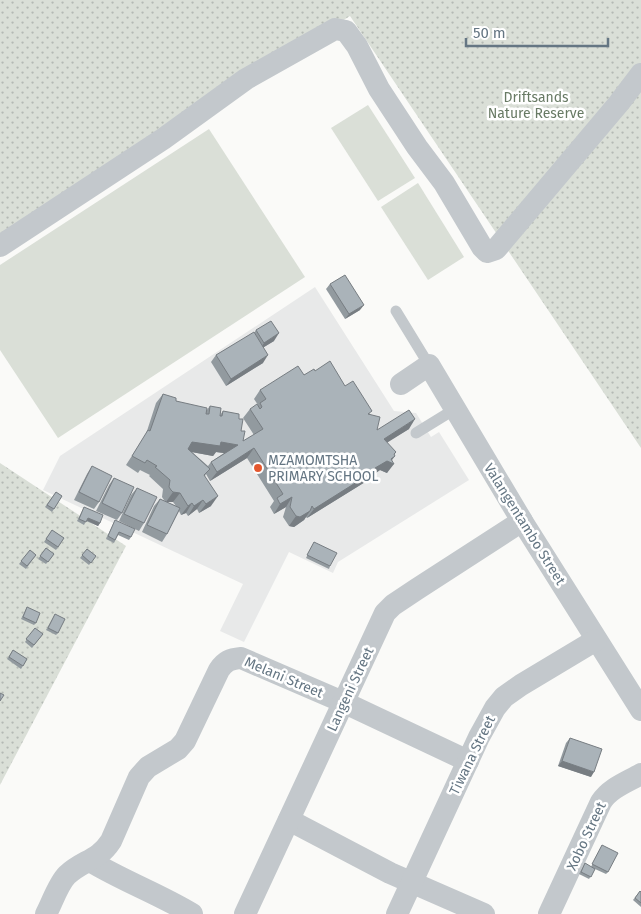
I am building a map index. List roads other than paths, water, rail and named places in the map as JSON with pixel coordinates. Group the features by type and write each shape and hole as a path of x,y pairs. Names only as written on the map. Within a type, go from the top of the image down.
{"street":[{"path":"0,246 163,139 246,79 334,29 346,31 357,46 380,89 417,147 444,183 482,247 487,252 496,249 620,103 641,74"},
{"path":"401,384 429,365"},
{"name":"Valangentambo Street","path":"429,365 522,521 641,710"},
{"name":"Langeni Street","path":"245,914 382,618 389,609 417,589 522,521"},
{"name":"Tiwana Street","path":"397,914 494,708 504,697 521,685 596,640"},
{"name":"Melani Street","path":"46,914 64,878 103,852 111,841 139,777 148,767 178,749 185,741 219,670 224,663 231,659 241,658 344,702 468,761"},
{"name":"Xobo Street","path":"549,914 605,796 613,789 641,774"},
{"path":"289,820 390,873 484,914"},
{"path":"90,861 171,901 192,914"}],"lane":[{"path":"396,311 429,365"},
{"path":"416,434 455,409"}],"place":[{"name":"MZAMOMTSHA PRIMARY SCHOOL","path":"258,468"}],"park label":[{"name":"Driftsands Nature Reserve","path":"536,105"}]}
